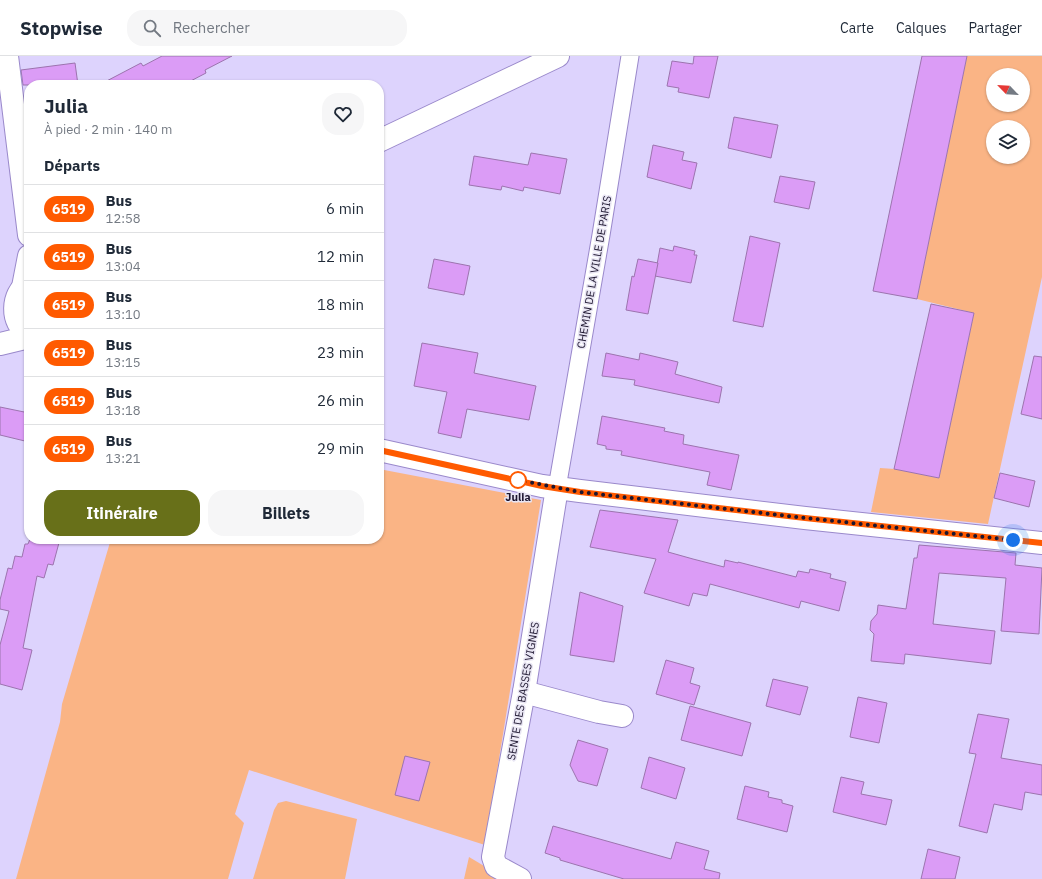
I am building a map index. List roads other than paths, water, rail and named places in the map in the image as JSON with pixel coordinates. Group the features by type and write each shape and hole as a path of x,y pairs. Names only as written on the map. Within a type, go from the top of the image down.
{"street":[{"path":"7,56 24,195"},
{"path":"384,139 558,56"},
{"name":"CHEMIN DE LA VILLE DE PARIS","path":"557,488 600,242 630,56"},
{"path":"24,281 16,318 24,332"},
{"path":"0,321 10,311 22,291"},
{"path":"0,344 24,337"},
{"path":"384,451 557,488 866,525 1042,543"},
{"name":"SENTE DES BASSES VIGNES","path":"520,879 496,866 493,857 524,692 557,488"},
{"path":"524,692 599,712 622,716"}],"place":[{"name":"Julia","path":"518,480"}]}
